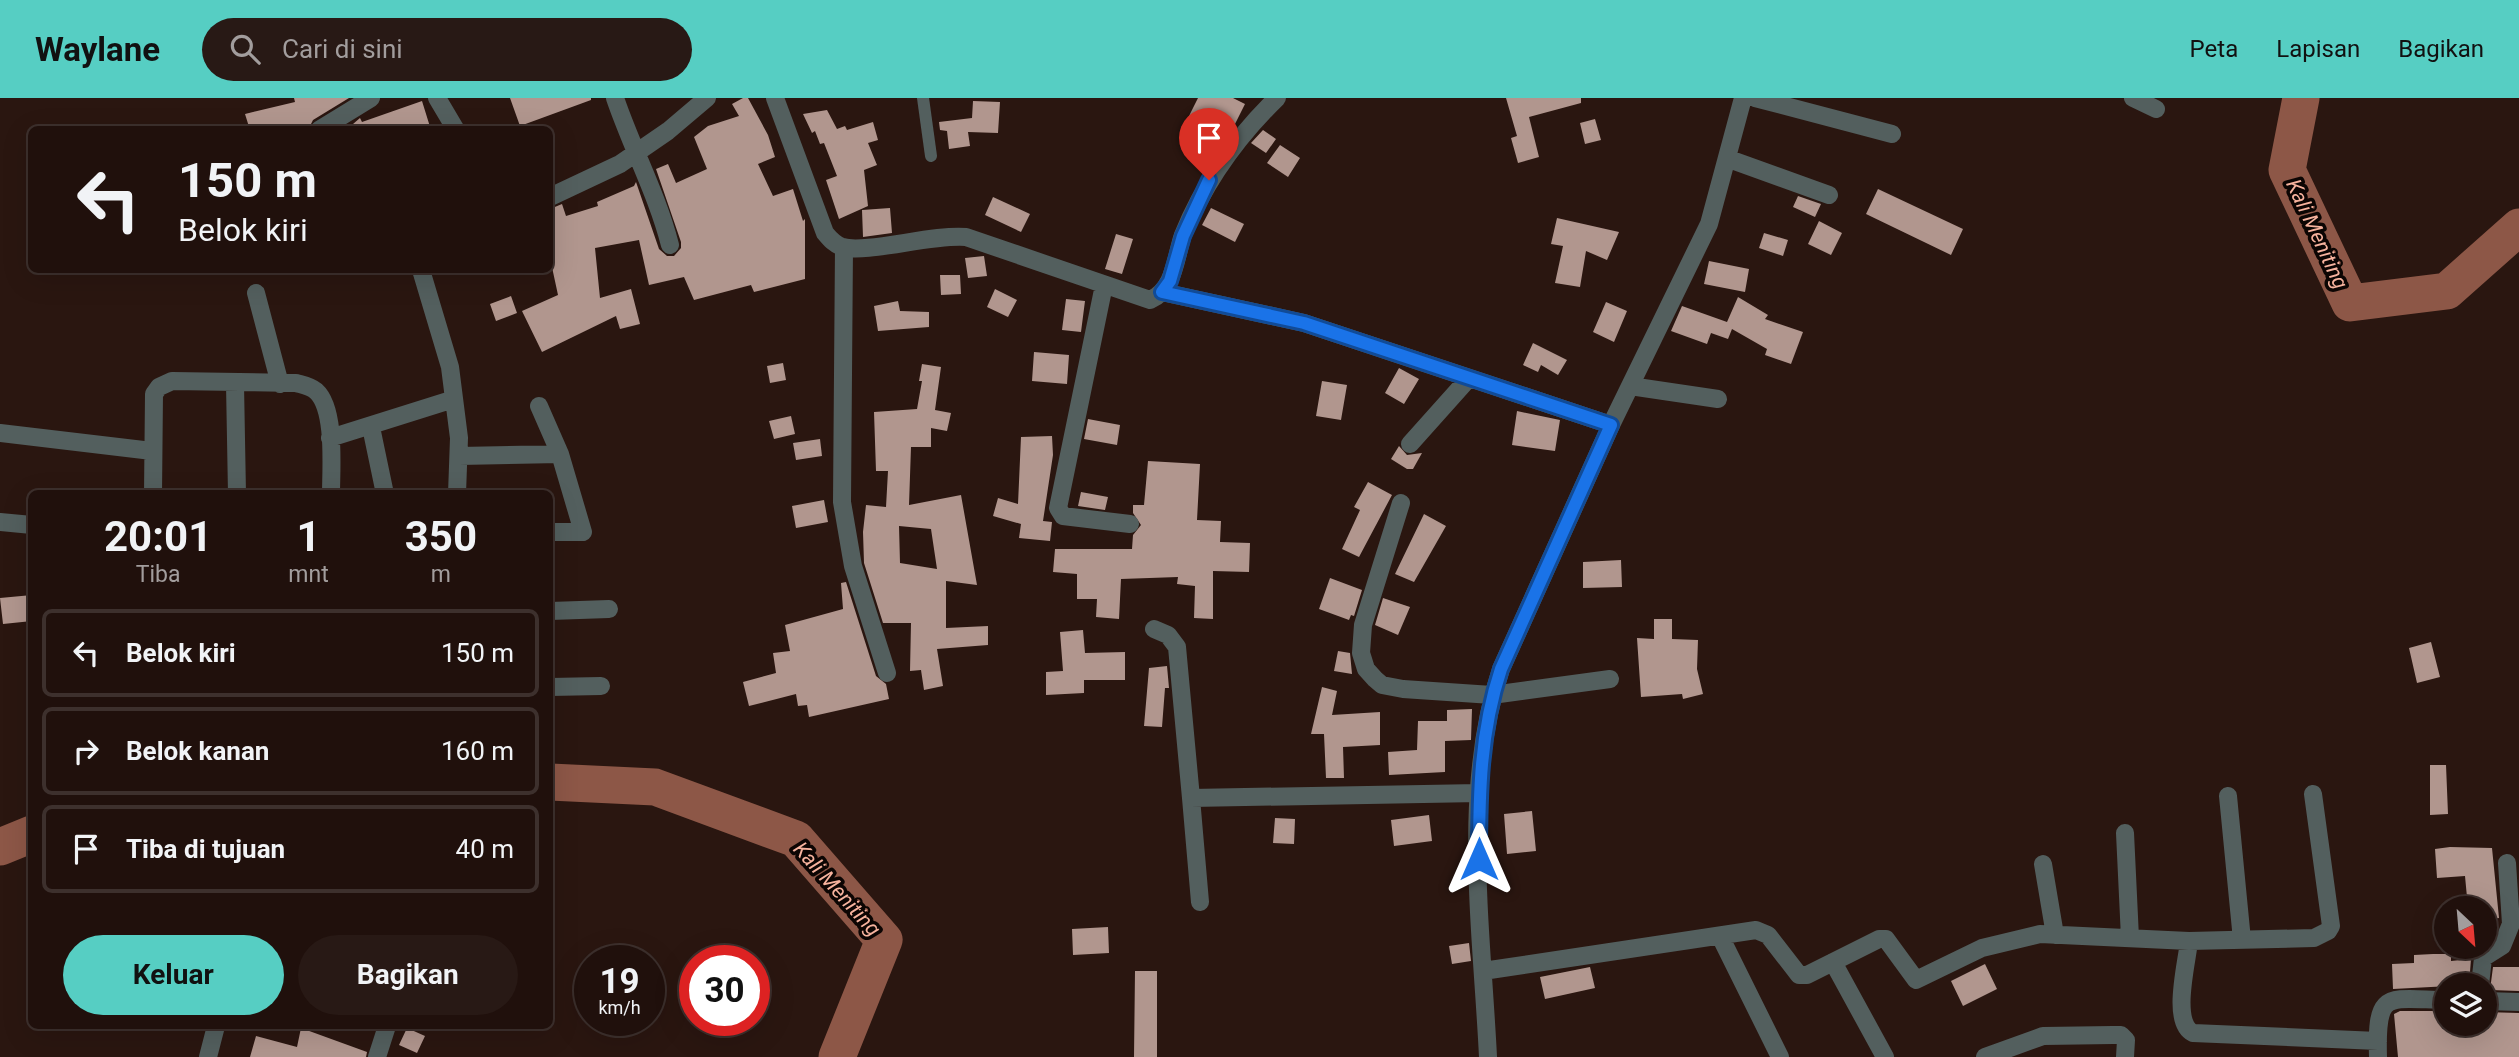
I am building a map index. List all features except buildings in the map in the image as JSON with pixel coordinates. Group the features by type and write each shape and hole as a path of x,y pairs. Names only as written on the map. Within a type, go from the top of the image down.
{"street":[{"path":"326,126 371,98"},
{"path":"437,98 454,126"},
{"path":"615,98 635,154 662,213 670,245"},
{"path":"553,196 594,178 635,154 707,98"},
{"path":"775,98 825,233 844,247 944,235 966,237 1143,300 1150,300 1162,292 1170,281 1183,236 1209,180 1255,120 1277,98"},
{"path":"1488,1057 1479,793 1482,746 1492,695 1501,669 1611,425 1709,224 1729,159 1743,98"},
{"path":"1755,98 1892,134"},
{"path":"2133,98 2156,109"},
{"path":"1729,159 1829,195"},
{"path":"844,247 842,502 853,566 887,673"},
{"path":"422,273 450,367 459,456 457,490"},
{"path":"1104,285 1058,508 1063,516 1130,523"},
{"path":"1162,292 1304,323 1611,425"},
{"path":"256,293 280,384"},
{"path":"1410,444 1469,378"},
{"path":"153,490 154,394 159,387 172,382 296,383 318,393 327,410 331,490"},
{"path":"235,384 237,490"},
{"path":"1630,386 1718,399"},
{"path":"330,438 454,399"},
{"path":"539,406 560,454 583,532 553,532"},
{"path":"371,427 384,490"},
{"path":"0,433 152,450"},
{"path":"459,456 560,454"},
{"path":"1401,503 1363,625 1362,653 1366,668 1382,685 1492,695 1610,680"},
{"path":"0,522 28,525"},
{"path":"553,611 609,609"},
{"path":"1154,629 1168,635 1177,647 1200,902"},
{"path":"553,687 601,686"},
{"path":"1191,798 1479,793"},
{"path":"1483,971 1762,930 1799,975 1807,975 1879,939 1886,939 1916,981 1982,948 2022,936 2189,941 2314,938 2328,932 2331,918 2313,794"},
{"path":"2228,796 2242,940"},
{"path":"2125,833 2130,938"},
{"path":"2481,973 2483,958 2502,946 2515,924 2507,863"},
{"path":"2043,864 2055,935"},
{"path":"1721,938 1780,1057"},
{"path":"2189,941 2180,1016 2186,1030 2193,1033 2378,1049 2377,1021 2380,1008 2397,999 2434,1000"},
{"path":"1833,962 1885,1057"},
{"path":"2497,1001 2519,1002"},
{"path":"208,1057 215,1029"},
{"path":"376,1057 386,1029"},
{"path":"1985,1057 2043,1036 2113,1034 2121,1035 2126,1040 2125,1057"}],"lane":[{"path":"923,98 931,156"}],"waterway":[{"name":"Kali Meniting","path":"2301,98 2287,170 2350,303 2447,291 2519,227"},
{"name":"Kali Meniting","path":"553,782 655,787 796,839 884,940 837,1057"},
{"name":"Kali Meniting","path":"0,847 28,836"}],"route":[{"path":"1209,180 1183,236 1170,281 1162,292 1304,323 1611,425 1501,669 1492,695 1482,746 1479,859"}]}
